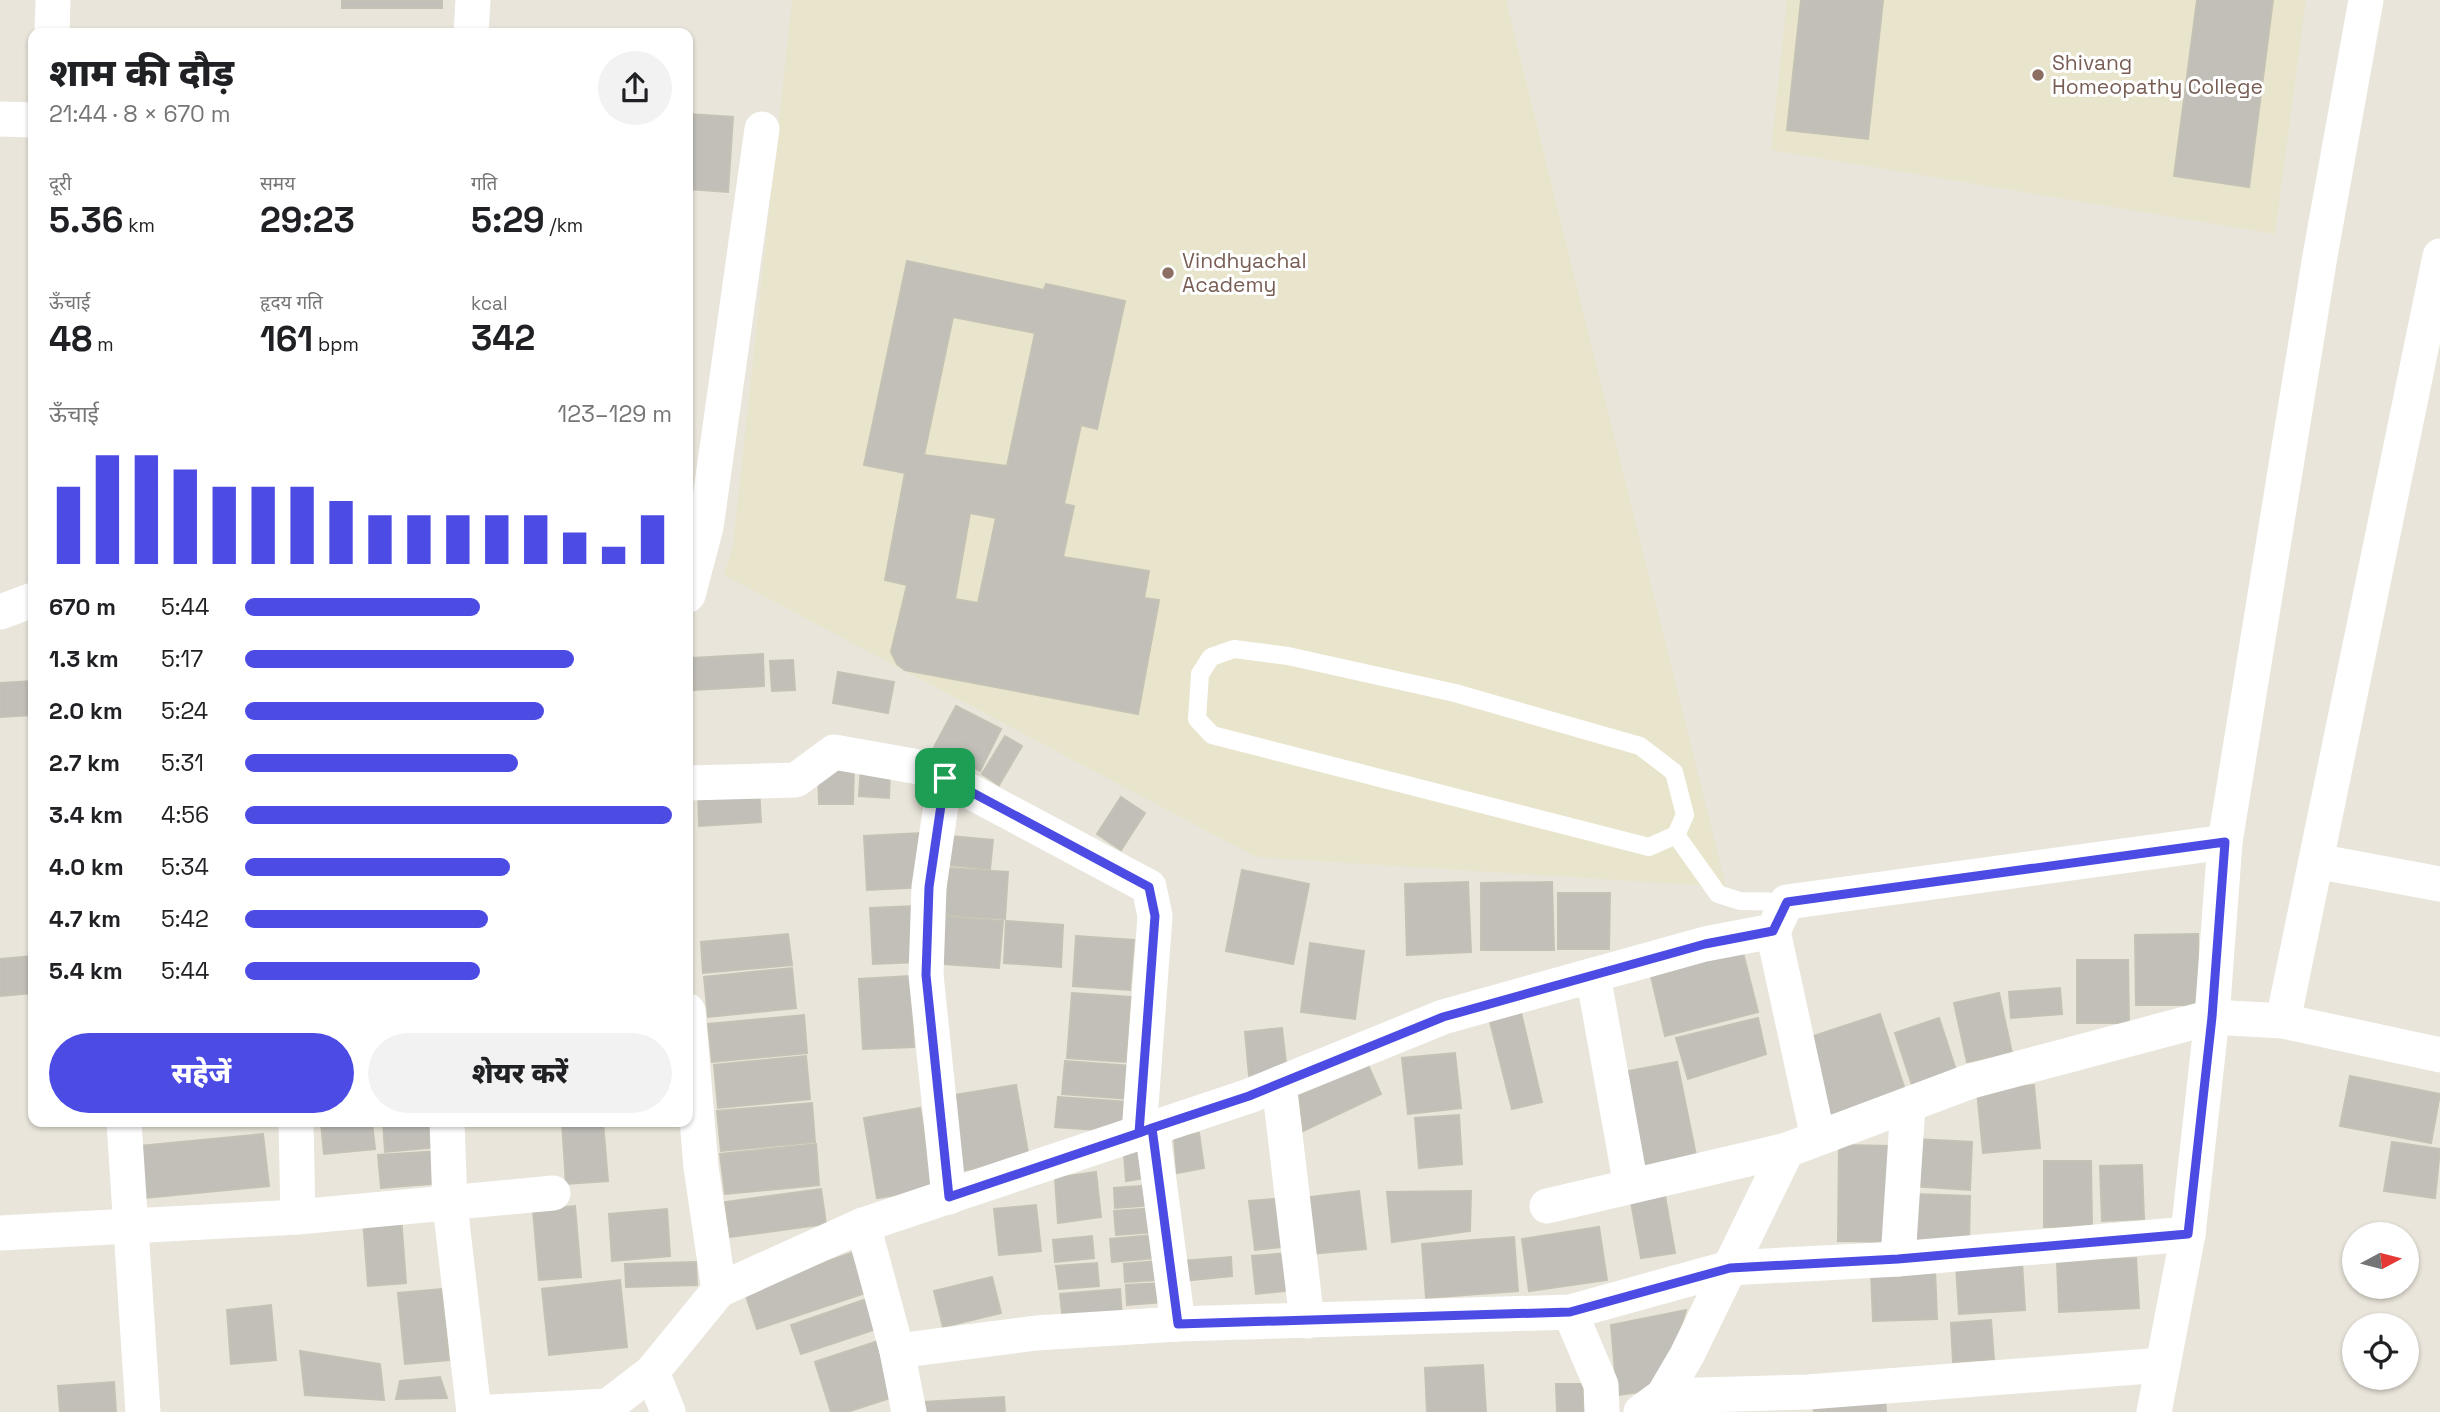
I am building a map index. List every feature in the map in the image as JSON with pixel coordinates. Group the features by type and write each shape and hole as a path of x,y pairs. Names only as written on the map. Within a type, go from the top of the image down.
{"street":[{"path":"52,28 53,0"},
{"path":"471,28 473,0"},
{"path":"2154,1412 2188,1234 2212,1017 2225,842 2320,256 2366,0"},
{"path":"0,119 28,120"},
{"path":"693,577 706,527 762,129"},
{"path":"2283,1021 2440,256"},
{"path":"0,612 28,602"},
{"path":"693,783 796,780 834,752 919,767 945,778 1149,887 1155,916 1145,1131 1178,1324"},
{"path":"945,778 929,887 926,975 949,1197"},
{"path":"492,1412 604,1409 652,1372 719,1290 863,1225 1279,1084 1443,1017 1705,944 1780,917 2225,842"},
{"path":"2316,862 2440,884"},
{"path":"1652,1404 1688,1355 1730,1268 1803,1144 1780,917"},
{"path":"1593,975 1631,1186"},
{"path":"1547,1206 1803,1144 1971,1081 2212,1017 2283,1021 2440,1055"},
{"path":"693,1071 701,1167 719,1290"},
{"path":"1279,1084 1307,1321"},
{"path":"1898,1259 1908,1105"},
{"path":"124,1127 143,1412"},
{"path":"296,1127 298,1217"},
{"path":"447,1127 450,1205 474,1412"},
{"path":"0,1233 298,1217 450,1205 553,1193"},
{"path":"863,1225 897,1351 909,1412"},
{"path":"897,1351 1037,1333 1178,1324 1570,1312 1730,1268 1898,1259 2188,1234"},
{"path":"1570,1312 1601,1385 1602,1412"},
{"path":"1652,1404 2163,1365"},
{"path":"652,1372 668,1412"}],"lane":[{"path":"1234,649 1288,656 1455,693 1640,746 1674,772 1685,816 1676,835 1649,847 1212,735 1197,719 1200,674 1211,657 1234,649"},
{"path":"1676,835 1718,894 1780,917"}],"shaded area":[{"name":"Vindhyachal Academy","path":"792,0 1506,0 1726,887 1256,857 724,575 733,545"},
{"name":"Shivang Homeopathy College","path":"1787,0 2306,0 2275,234 1771,150"}],"building":[{"path":"342,0 442,0 442,8 342,8"},
{"path":"1801,0 1883,0 1868,139 1787,130"},
{"path":"2197,0 2273,0 2249,187 2174,176"},
{"path":"693,114 733,117 728,192 693,189"},
{"path":"907,261 1044,290 1046,284 1125,301 1097,429 1081,425 1064,504 1074,506 1063,557 1149,571 1144,598 1159,600 1138,714 905,670 897,664 891,652 907,585 885,580 905,473 864,465","holes":["953,317 1035,333 1007,466 924,455","970,513 996,518 978,603 955,599"]},
{"path":"763,654 764,686 694,690 693,658"},
{"path":"793,660 795,690 772,691 770,661"},
{"path":"838,672 894,682 888,713 833,703"},
{"path":"28,681 28,715 0,717 0,683"},
{"path":"956,706 1001,729 980,771 934,747"},
{"path":"1005,736 1022,746 999,785 982,774"},
{"path":"854,764 853,804 819,804 818,766"},
{"path":"861,765 890,770 889,798 859,796"},
{"path":"759,787 761,822 699,826 698,790"},
{"path":"1121,797 1145,813 1121,850 1097,834"},
{"path":"922,833 925,887 867,890 864,836"},
{"path":"950,836 993,840 990,869 947,865"},
{"path":"949,868 1008,872 1005,919 945,915"},
{"path":"1242,870 1309,884 1293,964 1226,951"},
{"path":"1468,882 1471,952 1407,955 1405,884"},
{"path":"1552,882 1554,950 1481,950 1481,883"},
{"path":"1558,893 1610,893 1609,949 1558,949"},
{"path":"916,906 919,962 873,964 870,908"},
{"path":"933,916 1003,921 999,968 930,963"},
{"path":"1006,921 1063,925 1061,967 1004,963"},
{"path":"788,934 792,965 703,973 701,942"},
{"path":"2198,934 2199,1005 2136,1005 2135,935"},
{"path":"1076,936 1134,940 1130,990 1073,986"},
{"path":"1310,943 1364,951 1355,1019 1301,1012"},
{"path":"1742,949 1758,1012 1665,1036 1650,972"},
{"path":"28,956 28,993 0,996 0,959"},
{"path":"2077,960 2128,960 2129,1023 2077,1023"},
{"path":"792,968 796,1008 708,1017 704,977"},
{"path":"910,976 914,1047 863,1049 859,979"},
{"path":"2060,988 2062,1014 2011,1018 2009,992"},
{"path":"1072,993 1131,997 1126,1062 1067,1058"},
{"path":"1999,993 2012,1053 1967,1062 1954,1003"},
{"path":"1519,1004 1542,1102 1512,1109 1488,1014"},
{"path":"1880,1014 1906,1093 1832,1119 1805,1039"},
{"path":"804,1015 807,1053 712,1062 708,1024"},
{"path":"1758,1018 1766,1054 1688,1079 1676,1038"},
{"path":"1939,1018 1958,1076 1914,1091 1895,1033"},
{"path":"1282,1028 1287,1072 1249,1076 1245,1032"},
{"path":"1455,1053 1461,1108 1408,1114 1402,1058"},
{"path":"806,1056 810,1099 718,1108 714,1065"},
{"path":"1065,1061 1132,1066 1130,1099 1062,1094"},
{"path":"1677,1062 1698,1165 1639,1177 1618,1073"},
{"path":"1367,1063 1381,1094 1303,1131 1299,1095"},
{"path":"2350,1076 2440,1094 2431,1143 2340,1126"},
{"path":"1016,1085 1029,1158 961,1171 948,1096"},
{"path":"2034,1085 2040,1148 1983,1153 1977,1091"},
{"path":"1058,1097 1129,1102 1127,1132 1055,1127"},
{"path":"812,1103 815,1142 721,1151 717,1111"},
{"path":"920,1108 934,1189 877,1198 864,1118"},
{"path":"1459,1115 1462,1164 1419,1168 1415,1118"},
{"path":"321,1127 373,1127 375,1149 324,1154"},
{"path":"383,1127 436,1127 438,1147 385,1152"},
{"path":"562,1127 603,1127 608,1181 566,1184"},
{"path":"1199,1133 1204,1168 1177,1173 1174,1138"},
{"path":"263,1134 269,1186 145,1198 140,1146"},
{"path":"1915,1139 1972,1142 1970,1190 1912,1186"},
{"path":"2392,1142 2440,1149 2435,1198 2384,1191"},
{"path":"816,1144 819,1185 725,1194 720,1154"},
{"path":"1839,1145 1894,1146 1893,1242 1838,1241"},
{"path":"440,1151 442,1183 381,1188 378,1155"},
{"path":"1151,1151 1152,1177 1126,1181 1124,1154"},
{"path":"2044,1161 2091,1161 2092,1226 2044,1227"},
{"path":"2142,1165 2144,1219 2102,1221 2100,1166"},
{"path":"1096,1172 1101,1217 1058,1223 1055,1178"},
{"path":"1153,1185 1155,1205 1115,1208 1114,1188"},
{"path":"821,1189 826,1224 730,1237 725,1202"},
{"path":"1359,1191 1366,1249 1310,1254 1301,1198"},
{"path":"1471,1191 1470,1231 1392,1242 1387,1192"},
{"path":"1914,1194 1970,1196 1969,1242 1913,1240"},
{"path":"1665,1196 1675,1253 1641,1258 1631,1202"},
{"path":"1286,1198 1291,1246 1255,1250 1249,1201"},
{"path":"1036,1205 1041,1251 999,1255 994,1209"},
{"path":"575,1206 581,1277 539,1280 533,1210"},
{"path":"1155,1208 1156,1232 1116,1235 1114,1211"},
{"path":"667,1209 670,1256 612,1261 609,1214"},
{"path":"401,1216 406,1283 368,1286 363,1219"},
{"path":"1599,1227 1607,1280 1529,1291 1522,1239"},
{"path":"1153,1235 1155,1258 1112,1262 1110,1239"},
{"path":"1092,1236 1094,1258 1055,1262 1053,1240"},
{"path":"1514,1237 1518,1291 1426,1298 1422,1244"},
{"path":"851,1253 865,1293 757,1329 744,1290"},
{"path":"1289,1253 1292,1290 1256,1294 1252,1256"},
{"path":"1231,1257 1232,1276 1183,1281 1181,1261"},
{"path":"2136,1258 2139,1308 2059,1312 2057,1262"},
{"path":"1157,1261 1158,1280 1125,1282 1124,1264"},
{"path":"2022,1261 2025,1310 1959,1314 1956,1265"},
{"path":"696,1262 697,1285 626,1287 625,1264"},
{"path":"1097,1263 1099,1286 1059,1289 1056,1266"},
{"path":"1935,1269 1937,1319 1873,1321 1871,1271"},
{"path":"992,1277 1001,1313 943,1327 934,1291"},
{"path":"620,1280 627,1347 549,1355 542,1289"},
{"path":"1163,1283 1164,1302 1127,1305 1126,1285"},
{"path":"442,1289 449,1360 405,1364 398,1293"},
{"path":"1120,1289 1122,1317 1063,1322 1060,1294"},
{"path":"872,1297 882,1327 801,1354 791,1325"},
{"path":"271,1305 276,1360 231,1364 227,1310"},
{"path":"1686,1310 1677,1342 1655,1390 1617,1395 1611,1325"},
{"path":"1991,1320 1994,1359 1953,1362 1951,1323"},
{"path":"878,1341 896,1396 847,1412 831,1412 815,1362"},
{"path":"300,1351 380,1364 384,1400 305,1395"},
{"path":"1483,1365 1486,1412 1427,1412 1425,1368"},
{"path":"440,1377 447,1398 396,1399 400,1381"},
{"path":"114,1382 116,1412 60,1412 58,1386"},
{"path":"1556,1384 1583,1384 1584,1412 1557,1412"},
{"path":"1885,1395 1886,1412 1814,1412 1813,1399"},
{"path":"1004,1397 1005,1412 924,1412 924,1402"}],"place":[{"name":"Shivang Homeopathy College","path":"2038,75"},
{"name":"Vindhyachal Academy","path":"1168,273"}],"route":[{"path":"945,778 929,887 926,975 949,1197 1139,1133 1152,1128 1178,1324 1570,1312 1730,1268 1898,1259 2188,1234 2212,1017 2225,842 1787,902 1773,931 1705,944 1443,1017 1249,1096 1152,1128 1139,1133 1155,916 1149,887 1131,875 945,778"}]}
